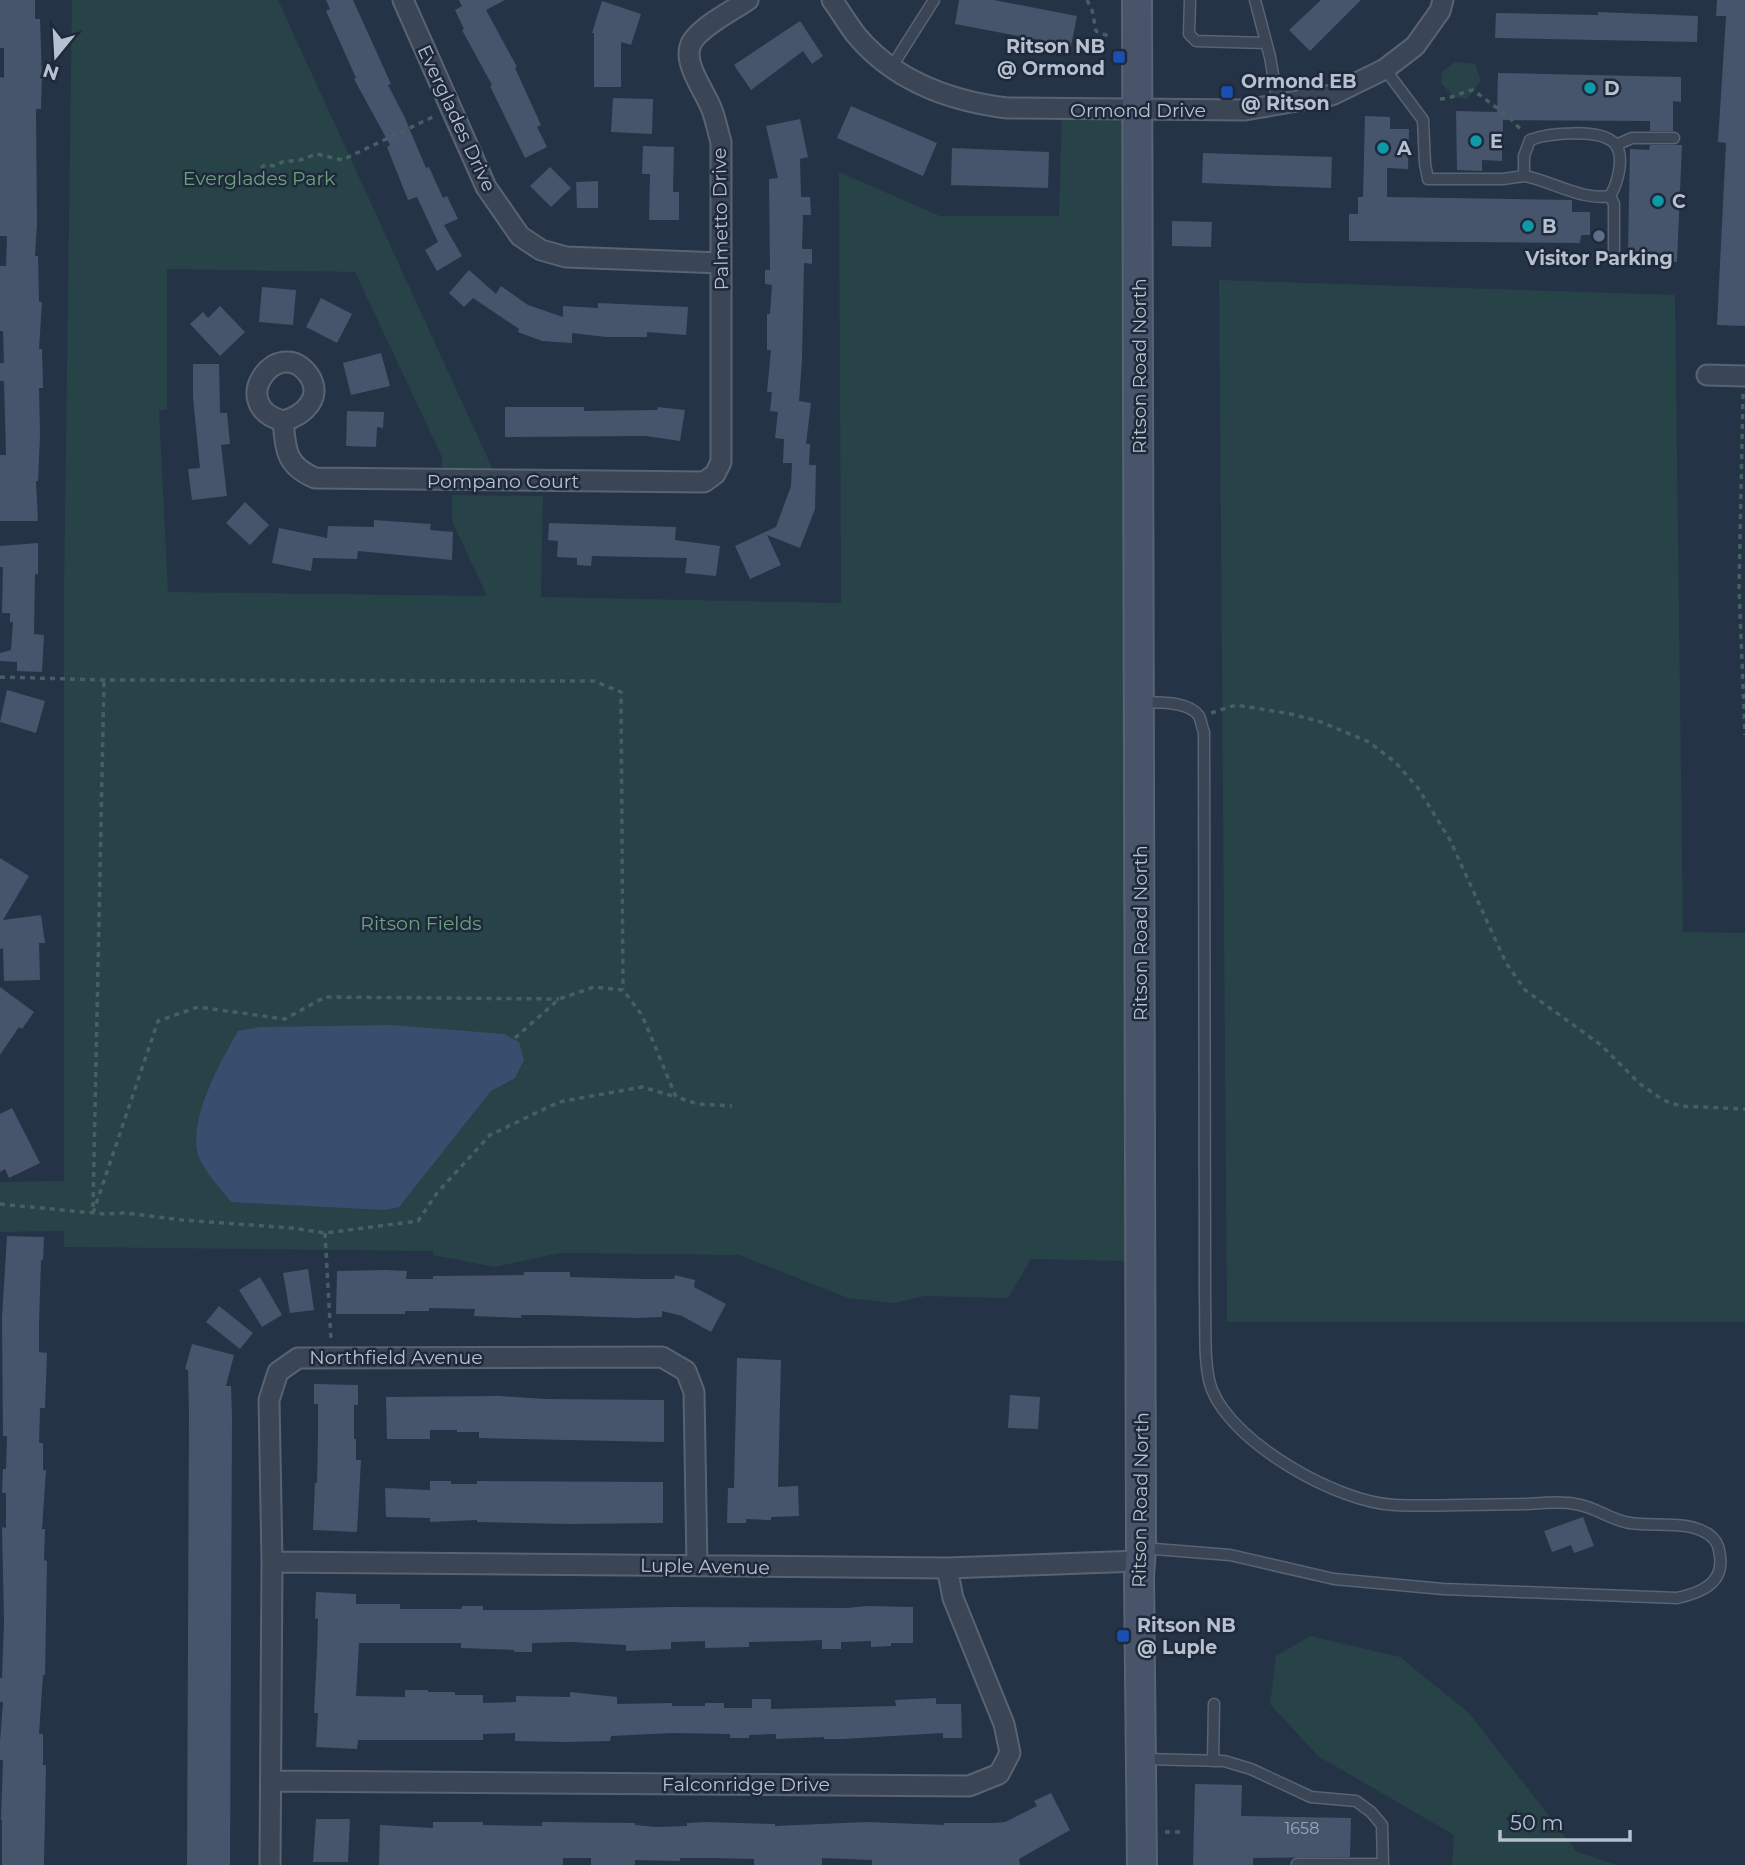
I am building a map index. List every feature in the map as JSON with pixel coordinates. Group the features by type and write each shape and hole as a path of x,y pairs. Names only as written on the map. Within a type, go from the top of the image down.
{"main road":[{"name":"Ritson Road North","path":"1137,0 1142,1865"}],"street":[{"name":"Everglades Drive","path":"403,0 486,187 520,236 541,250 566,257 721,263"},
{"name":"Palmetto Drive","path":"721,430 721,142 712,109 691,64 689,53 692,42 699,33 748,0"},
{"name":"Ormond Drive","path":"832,0 858,37 891,68 933,91 971,104 1007,108 1137,110 1245,110 1332,95 1385,69 1415,46 1440,11 1443,0"},
{"path":"1707,375 1744,376"},
{"name":"Pompano Court","path":"283,421 286,451 291,463 303,473 315,478 333,480 704,482 715,474 721,462 721,430"},
{"name":"Northfield Avenue","path":"270,1865 272,1562 269,1400 278,1372 298,1358 662,1357 686,1371 694,1392 697,1566"},
{"name":"Luple Avenue","path":"272,1562 947,1568 1140,1554"},
{"name":"Falconridge Drive","path":"271,1781 969,1786 999,1774 1010,1753 1004,1724 953,1598 947,1568"}],"lane":[{"path":"891,68 934,0"},
{"path":"1190,0 1189,34 1196,41 1266,43"},
{"path":"1255,0 1278,104"},
{"path":"1385,69 1423,120 1428,179 1503,179 1524,176 1600,198 1610,196 1616,186 1619,157 1616,145 1606,138 1592,135 1542,135 1530,140 1524,156 1524,176"},
{"path":"1616,145 1632,138 1674,138"},
{"path":"1610,196 1614,204 1614,253"},
{"path":"1139,702 1173,704 1190,709 1199,716 1204,732 1206,1314 1211,1387 1222,1410 1242,1432 1275,1457 1355,1497 1392,1505 1573,1503 1627,1523 1688,1527 1705,1531 1717,1542 1720,1559 1718,1576 1709,1587 1677,1598 1405,1586 1334,1579 1230,1555 1140,1554"},
{"path":"1213,1761 1214,1704"},
{"path":"1140,1759 1224,1761 1251,1769 1311,1797 1356,1801 1382,1825 1383,1864 1297,1864"}],"path":[{"path":"1087,0 1096,31 1111,37"},
{"path":"1440,99 1449,99 1456,93 1473,89 1509,117 1530,140"},
{"path":"261,168 317,154 342,160 451,108"},
{"path":"1744,376 1740,587 1745,735"},
{"path":"0,677 104,680 594,681 621,692 623,990 642,1016 676,1097"},
{"path":"93,1213 104,680"},
{"path":"1199,716 1236,705 1256,708 1321,722 1369,742 1395,762 1418,788 1450,840 1506,963 1525,990 1601,1045 1640,1084 1663,1100 1680,1107 1745,1109"},
{"path":"93,1213 158,1021 198,1007 285,1019 326,997 559,999 594,987 623,990"},
{"path":"515,1038 559,999"},
{"path":"0,1204 93,1213 126,1213 325,1233 418,1221 437,1194 489,1135 559,1102 642,1087 698,1104 732,1105"},
{"path":"325,1233 332,1357"},
{"path":"1160,1832 1180,1832"}],"green space":[{"name":"Ritson Fields","path":"72,0 278,0 494,472 442,472 442,457 355,272 167,269 167,410 159,410 168,592 487,596 452,521 452,495 543,496 541,597 841,603 839,172 940,216 1059,216 1062,109 1137,110 1126,1261 1031,1259 1008,1298 925,1296 894,1303 848,1298 739,1255 560,1253 495,1267 433,1255 433,1251 64,1247 64,1231 0,1232 0,1182 64,1181 64,588"},
{"path":"1455,62 1475,64 1481,81 1467,99 1454,97 1441,83 1442,72"},
{"path":"1219,280 1675,295 1683,932 1745,933 1745,1322 1227,1322"},
{"path":"1310,1636 1400,1657 1469,1713 1577,1852 1617,1865 1452,1865 1454,1835 1318,1756 1270,1704 1276,1656"}],"water":[{"path":"392,1025 504,1034 519,1042 524,1060 515,1078 491,1091 399,1207 385,1210 231,1202 201,1162 196,1143 197,1127 207,1092 238,1031 260,1027"}],"building":[{"path":"0,0 35,0 35,19 40,19 42,77 41,109 36,109 35,256 38,256 39,302 42,302 39,349 42,349 43,388 39,388 40,436 36,481 38,521 0,521 0,455 6,455 4,381 0,381 0,363 4,363 3,331 0,331 0,266 6,266 7,236 0,236 0,77 4,78 4,48 0,48"},
{"path":"326,0 353,0 426,168 429,167 443,198 447,196 458,219 444,225 462,256 437,271 425,250 438,242 417,197 408,200 387,147 390,145 354,79 356,78 326,11 330,9"},
{"path":"459,0 505,0 486,10 517,67 515,68 541,125 537,127 547,147 525,158 490,86 492,85 462,30 464,29 455,10 462,6"},
{"path":"959,0 994,0 1077,16 1071,46 955,24"},
{"path":"1321,0 1361,0 1310,51 1289,30"},
{"path":"1717,0 1745,0 1745,326 1717,325 1726,143 1718,142 1726,16 1716,16"},
{"path":"602,1 641,14 631,45 621,42 621,87 594,87 592,33"},
{"path":"1598,12 1698,16 1697,42 1495,38 1496,13 1598,15"},
{"path":"800,21 823,56 812,64 803,51 751,90 734,65"},
{"name":"D","path":"1498,73 1681,77 1681,102 1673,101 1673,131 1650,131 1650,121 1503,120 1502,161 1482,160 1482,171 1457,170 1456,111 1497,112"},
{"path":"613,98 653,99 652,134 611,132"},
{"path":"851,106 937,143 923,176 837,138"},
{"path":"1365,116 1390,117 1390,129 1409,129 1408,169 1387,168 1387,197 1572,200 1572,212 1590,212 1590,235 1581,235 1580,243 1349,241 1349,214 1358,214 1358,197 1363,197"},
{"path":"800,119 808,157 800,159 801,197 810,197 811,215 803,215 802,249 812,249 812,264 804,263 799,401 811,403 806,444 810,444 809,465 816,465 815,509 800,548 767,535 781,565 750,579 735,546 776,527 791,486 792,463 783,463 784,439 775,438 778,412 770,411 772,392 767,392 771,350 767,350 767,314 770,314 772,285 765,284 765,270 770,270 769,179 778,178 766,126"},
{"name":"C","path":"1650,145 1682,145 1677,262 1648,261 1648,252 1628,251 1630,149 1649,150"},
{"path":"643,146 674,147 673,192 679,192 679,220 649,220 650,174 642,174"},
{"path":"952,148 1049,152 1048,188 951,185"},
{"path":"1203,153 1332,157 1331,188 1202,183"},
{"path":"550,167 571,188 551,207 530,186"},
{"path":"598,181 598,208 577,208 576,182"},
{"path":"1172,221 1212,222 1211,247 1172,246"},
{"path":"469,270 496,294 501,286 528,305 563,317 563,306 598,308 598,303 688,307 686,335 647,332 647,337 606,337 572,333 572,343 542,341 518,332 519,329 473,298 464,307 449,293"},
{"path":"262,287 296,290 293,325 259,322"},
{"path":"321,298 352,314 337,343 306,327"},
{"path":"220,306 245,332 220,356 190,324 203,312 208,318"},
{"path":"381,353 390,386 351,395 343,363"},
{"path":"193,364 219,364 220,413 227,413 230,444 221,445 227,496 192,500 188,469 200,468 193,397"},
{"path":"505,407 584,407 584,411 657,410 658,407 685,410 680,441 646,436 505,437"},
{"path":"347,411 384,412 383,428 377,427 376,447 346,446"},
{"path":"245,502 269,525 250,545 226,523"},
{"path":"374,520 431,524 430,530 453,532 452,560 358,551 357,559 313,558 311,571 272,563 279,528 327,538 328,526 374,527"},
{"path":"549,523 676,527 675,540 720,546 716,576 685,573 687,558 592,556 591,566 577,565 577,558 557,557 558,541 548,540"},
{"path":"38,543 34,634 44,635 42,672 17,671 17,662 0,661 0,653 11,650 13,622 10,622 10,613 2,613 3,567 0,567 0,546"},
{"path":"7,690 45,701 36,733 0,722"},
{"path":"0,858 29,876 3,920 41,915 45,943 39,943 40,980 4,981 3,948 0,949"},
{"path":"0,987 34,1012 22,1029 19,1027 0,1055"},
{"path":"12,1108 40,1163 9,1178 5,1169 0,1172 0,1114"},
{"path":"7,1236 44,1237 39,1352 47,1353 45,1408 40,1408 39,1443 43,1443 43,1470 46,1470 42,1529 45,1529 44,1560 47,1561 45,1675 39,1734 43,1734 43,1765 46,1765 44,1865 2,1865 3,1760 0,1760 0,1742 3,1702 0,1702 0,1678 4,1622 2,1527 6,1528 6,1493 2,1493 7,1436 3,1436 2,1318"},
{"path":"308,1269 314,1310 290,1313 283,1273"},
{"path":"337,1271 407,1271 406,1279 524,1275 524,1272 570,1272 570,1277 641,1279 674,1279 675,1275 695,1280 694,1287 726,1304 711,1332 682,1316 662,1311 662,1317 638,1318 474,1316 475,1309 429,1308 429,1311 405,1311 405,1314 336,1314"},
{"path":"260,1277 282,1315 262,1327 239,1290"},
{"path":"219,1306 253,1333 240,1349 206,1322"},
{"path":"192,1344 234,1355 226,1386 231,1386 232,1416 230,1865 187,1865 189,1412 188,1370 185,1369"},
{"path":"737,1358 781,1360 778,1487 798,1486 799,1516 771,1517 771,1520 746,1519 746,1523 727,1523 728,1488 734,1488"},
{"path":"314,1384 358,1385 358,1405 354,1405 356,1460 361,1460 357,1532 313,1530 318,1434 318,1404 314,1404"},
{"path":"1010,1395 1040,1397 1038,1429 1008,1428"},
{"path":"499,1396 664,1400 664,1442 479,1438 479,1432 457,1430 430,1430 430,1439 387,1439 386,1397"},
{"path":"430,1481 451,1481 451,1484 477,1484 477,1481 663,1482 663,1523 570,1524 477,1520 430,1522 430,1518 386,1517 385,1488 430,1490"},
{"path":"1583,1517 1594,1546 1574,1553 1571,1545 1552,1552 1544,1531"},
{"path":"316,1592 356,1594 356,1604 400,1604 400,1609 462,1609 462,1606 483,1606 483,1610 913,1607 913,1643 891,1643 891,1646 871,1647 871,1641 841,1642 841,1649 822,1649 822,1640 749,1642 749,1647 705,1648 705,1641 671,1642 671,1649 626,1651 626,1645 571,1642 532,1643 532,1652 514,1652 461,1648 461,1643 359,1643 356,1696 405,1697 405,1690 428,1690 455,1692 455,1695 483,1695 483,1703 516,1702 516,1696 570,1697 570,1692 617,1697 617,1704 672,1703 672,1706 705,1706 705,1703 724,1703 724,1708 752,1708 752,1699 771,1699 771,1709 896,1706 895,1700 936,1698 936,1704 961,1704 962,1738 943,1738 943,1733 843,1739 776,1739 776,1734 730,1738 730,1734 672,1733 611,1736 610,1741 565,1742 515,1741 515,1733 483,1734 483,1740 358,1740 357,1749 316,1747"},
{"path":"1195,1784 1242,1785 1241,1816 1351,1818 1350,1857 1253,1858 1253,1865 1193,1865"},
{"path":"1051,1793 1070,1830 1019,1859 1020,1865 872,1865 872,1860 822,1858 822,1865 754,1865 754,1859 680,1858 680,1861 635,1860 635,1865 591,1865 591,1858 563,1858 563,1865 379,1865 380,1825 433,1828 433,1822 542,1826 542,1822 635,1823 656,1827 687,1826 687,1823 705,1822 775,1826 867,1822 944,1825 993,1823 1005,1822 1037,1806 1034,1801"},
{"path":"316,1819 350,1819 348,1862 313,1862"}],"place":[{"name":"Ritson NB @ Ormond","path":"1119,57"},
{"name":"D","path":"1590,88"},
{"name":"Ormond EB @ Ritson","path":"1227,92"},
{"name":"E","path":"1476,141"},
{"name":"A","path":"1383,148"},
{"name":"C","path":"1658,201"},
{"name":"B","path":"1528,226"},
{"name":"Visitor Parking","path":"1599,236"},
{"name":"Ritson NB @ Luple","path":"1123,1636"}],"park label":[{"name":"Everglades Park","path":"259,178"}]}
